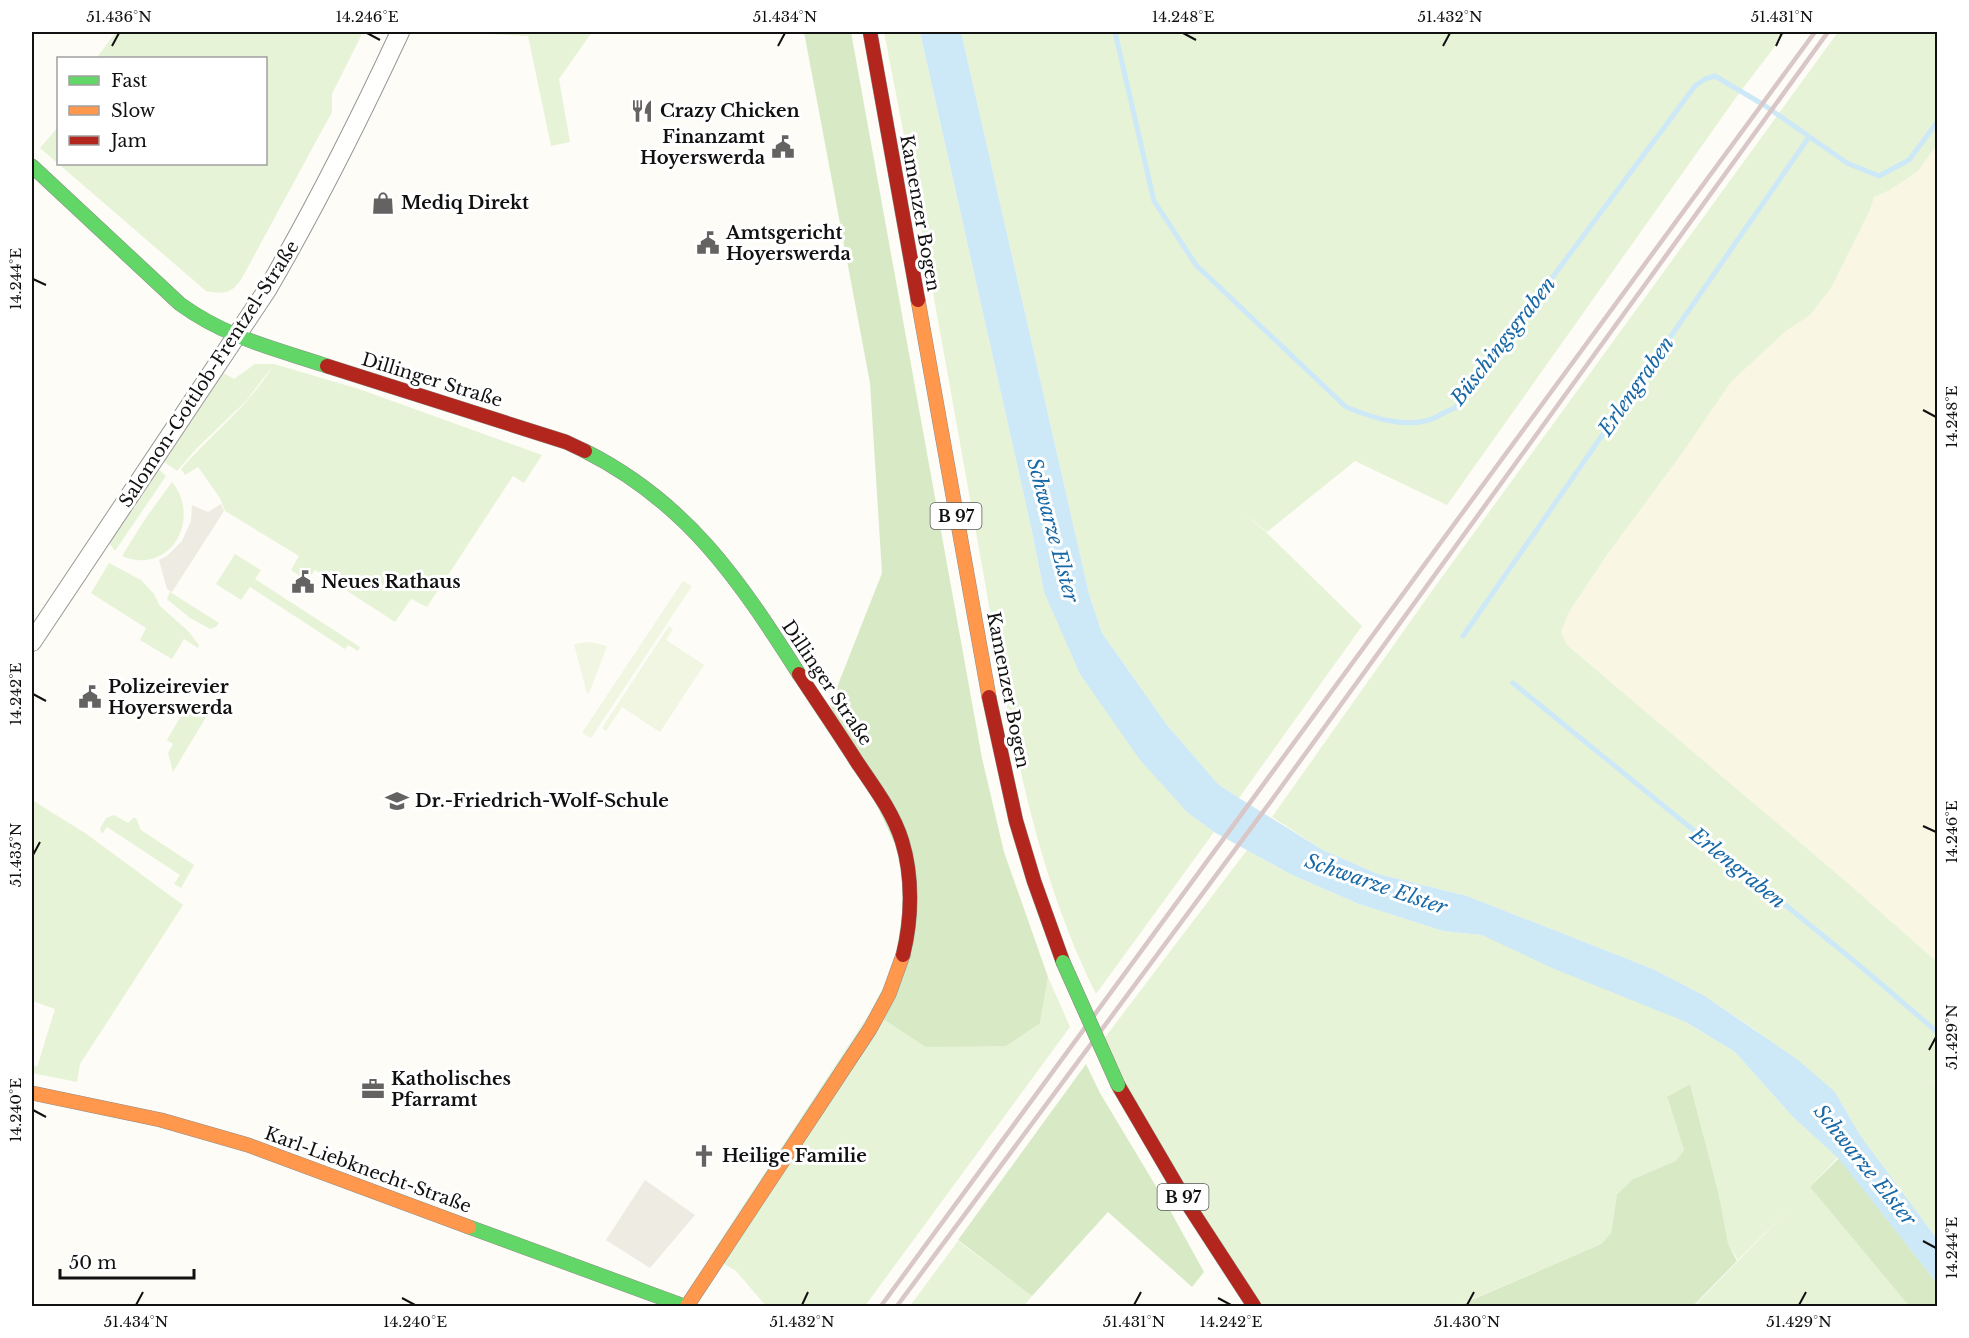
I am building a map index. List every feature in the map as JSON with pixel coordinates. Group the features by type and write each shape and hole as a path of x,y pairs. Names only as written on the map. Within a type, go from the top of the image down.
{"street":[{"name":"Salomon-Gottlob-Frentzel-Straße","path":"32,642 237,337 301,231 349,140 400,32"},
{"name":"Kamenzer Bogen","path":"870,32 995,728 1016,821 1034,881 1063,962 1118,1085 1187,1203 1254,1306"},
{"name":"Dillinger Straße","path":"32,166 180,304 204,321 237,337 566,442 592,454 641,484 683,519 711,548 747,594 878,793 894,822 903,846 907,873 908,926 902,959 891,990 838,1076 686,1306"},
{"name":"Karl-Liebknecht-Straße","path":"32,1093 161,1120 229,1139 332,1175 661,1303 686,1306"}],"shaded area":[{"path":"1937,145 1937,962 1849,884 1567,645 1561,632 1569,612 1607,555 1731,382 1786,331 1810,315 1831,288 1870,210 1874,196 1890,190 1918,171"},
{"path":"221,504 224,511 172,592 167,589 159,560 167,556 182,541 191,521 192,505 208,512"},
{"path":"645,1180 695,1215 650,1268 606,1240"}],"green space":[{"path":"116,32 363,32 332,94 332,112 242,278 235,287 227,292 206,291 60,165 267,165 267,57 98,56"},
{"path":"451,32 592,32 559,79 570,142 551,146 528,36"},
{"path":"804,32 851,32 982,758 1004,852 1048,977 1040,1023 1006,1046 926,1047 871,1011 895,965 908,872 830,705 882,573 870,383"},
{"path":"884,32 920,32 1044,592 1188,813 1214,832 1096,994 1072,941 1052,887 1022,776 999,662 933,290"},
{"path":"961,32 1786,32 1740,92 1447,505 1355,461 1267,532 1241,511 1267,533 1362,626 1239,798 1218,784 1167,725 1102,633 1089,594"},
{"path":"1838,32 1937,32 1937,145 1918,171 1890,190 1874,197 1870,210 1831,288 1810,315 1786,331 1731,382 1607,555 1569,612 1561,632 1567,645 1849,884 1937,962 1937,1085 1929,1079 1937,1086 1937,1239 1860,1135 1835,1092 1754,1029 1705,996 1653,969 1467,896 1378,874 1323,850 1272,817 1439,581"},
{"path":"57,128 57,163 40,148"},
{"path":"255,364 274,364 359,389 542,455 524,483 513,476 427,607 411,599 395,622 315,570 307,581 291,570 299,556 225,511 220,498 198,467 185,475 181,469 241,407 263,381 272,367 246,401 197,448 177,471 157,457 215,368 234,379"},
{"path":"157,468 166,476 115,551 107,540"},
{"path":"172,482 181,497 184,513 182,528 176,541 166,552 154,558 139,560 122,556 145,519"},
{"path":"235,554 261,570 255,579 360,647 358,651 348,645 345,649 250,587 241,600 216,584"},
{"path":"109,563 141,580 154,594 160,606 188,631 199,645 198,648 184,639 172,659 140,640 146,628 91,593"},
{"path":"683,581 692,586 591,738 582,733"},
{"path":"170,592 219,623 210,629 190,618 167,599"},
{"path":"669,626 673,629 666,640 704,665 660,732 622,707 606,731 602,728"},
{"path":"590,642 607,646 589,693 587,693 574,644"},
{"path":"190,700 209,712 173,772 168,753 173,744 167,740"},
{"path":"32,800 85,833 183,905 80,1064 77,1082 32,1073 32,1065 37,1067 55,1009 32,1001"},
{"path":"114,815 128,823 136,818 141,830 194,865 181,888 174,884 180,875 107,827 102,834 100,829 106,818"},
{"path":"1247,850 1292,875 1359,904 1443,931 1482,935 1686,1022 1735,1052 1792,1116 1838,1157 1810,1187 1909,1306 1694,1306 1797,1201 1738,1260 1728,1243 1719,1195 1690,1084 1667,1098 1684,1150 1677,1161 1633,1179 1617,1194 1611,1233 1601,1244 1457,1306 1255,1306 1100,1044"},
{"path":"1048,977 1070,1027 865,1306 766,1306 736,1271 710,1256 871,1011 1040,1023"},
{"path":"1086,1064 1100,1093 1166,1203 1204,1272 1192,1287 1108,1212 1032,1296 958,1240"},
{"path":"1690,1084 1719,1195 1728,1243 1737,1261 1693,1306 1458,1306 1601,1244 1611,1233 1617,1194 1633,1179 1676,1161 1684,1150 1667,1097"},
{"path":"1839,1158 1937,1283 1937,1306 1909,1306 1810,1187"},
{"path":"958,1241 1032,1296 1024,1306 910,1306"}],"water":[{"name":"Schwarze Elster","path":"920,32 961,32 1089,594 1102,633 1167,725 1218,784 1323,850 1378,874 1467,896 1653,969 1705,996 1798,1060 1835,1092 1860,1135 1937,1239 1937,1283 1838,1158 1792,1116 1735,1052 1686,1022 1552,968 1482,935 1443,931 1359,904 1292,875 1214,832 1188,813 1140,760 1080,674 1044,592"}],"waterway":[{"name":"Büschingsgraben","path":"1115,32 1154,201 1196,265 1346,407 1376,418 1397,422 1429,420 1455,408 1695,86 1705,79 1715,76 1764,105 1847,163 1879,176 1909,160 1938,121"},
{"name":"Erlengraben","path":"1463,636 1809,137"},
{"name":"Erlengraben","path":"1513,683 1859,965 1936,1031"}],"railway":[{"path":"881,1306 1815,32"},
{"path":"897,1306 1274,797 1828,32"}],"traffic: fast":[{"path":"32,166 180,304 215,326 233,334 327,366"},
{"path":"585,451 621,472 653,495 708,547 755,607 799,674"},
{"path":"1063,962 1118,1085"},
{"path":"469,1227 684,1306"}],"traffic: slow":[{"path":"918,300 989,697"},
{"path":"687,1306 870,1029 889,994 903,955"},
{"path":"32,1093 161,1120 248,1145 469,1227"}],"traffic: jam":[{"path":"870,32 918,300"},
{"path":"327,366 566,442 585,451"},
{"path":"799,674 882,800 898,830 906,855 910,883 910,913 903,955"},
{"path":"989,697 1016,821 1034,881 1063,962"},
{"path":"1118,1085 1187,1203 1254,1306"}],"place":[{"name":"Crazy Chicken","path":"642,111"},
{"name":"Finanzamt Hoyerswerda","path":"783,147"},
{"name":"Mediq Direkt","path":"383,203"},
{"name":"Amtsgericht Hoyerswerda","path":"708,243"},
{"name":"Neues Rathaus","path":"303,582"},
{"name":"Polizeirevier Hoyerswerda","path":"90,697"},
{"name":"Dr.-Friedrich-Wolf-Schule","path":"397,801"},
{"name":"Katholisches Pfarramt","path":"373,1089"},
{"name":"Heilige Familie","path":"704,1156"}]}
